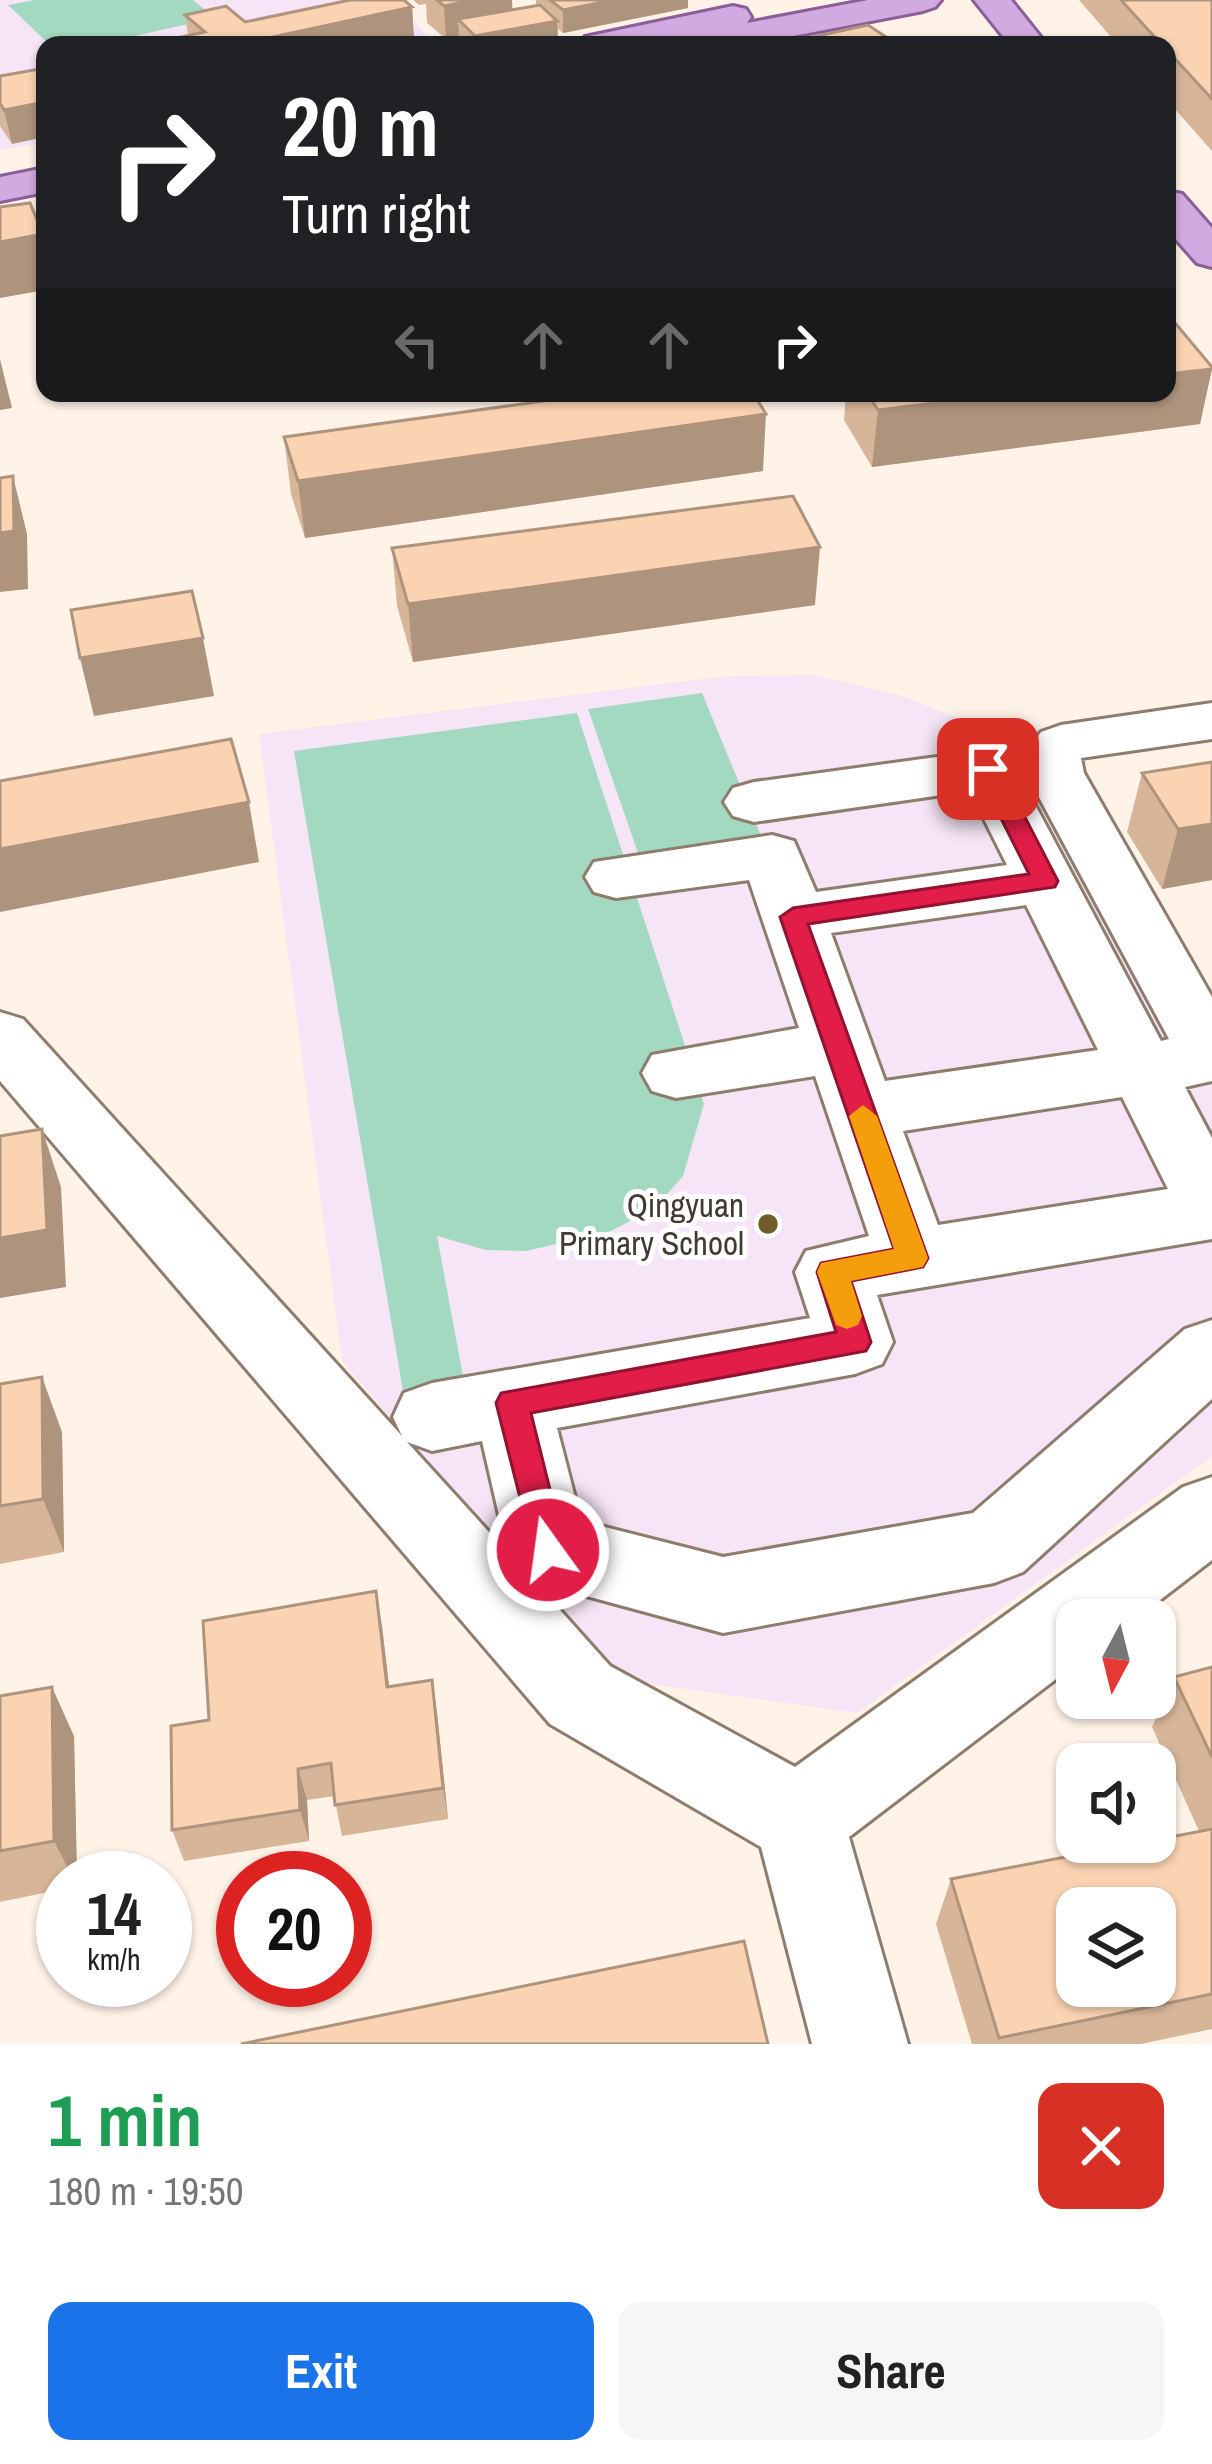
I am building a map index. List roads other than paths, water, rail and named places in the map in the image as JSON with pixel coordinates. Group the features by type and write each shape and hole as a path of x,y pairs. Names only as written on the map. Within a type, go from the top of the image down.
{"main road":[{"path":"641,36 813,0"},
{"path":"735,36 923,0"},
{"path":"992,0 1022,36"},
{"path":"0,164 36,157"},
{"path":"0,189 36,182"},
{"path":"1176,213 1212,254"}],"street":[{"path":"861,1111 1212,1057 1055,773 1052,758 1061,745 1081,739 1212,721"},
{"path":"432,1417 855,1342 832,1272 1212,1208 988,769 754,802"},
{"path":"616,877 772,856 913,1258"},
{"path":"793,917 1046,881"},
{"path":"0,1036 580,1696 799,1820 860,2044"},
{"path":"676,1073 838,1047"},
{"path":"512,1403 548,1550 723,1595 994,1546 1208,1362"},
{"path":"799,1820 1212,1514"}],"place":[{"name":"Qingyuan Primary School","path":"768,1224"}]}
